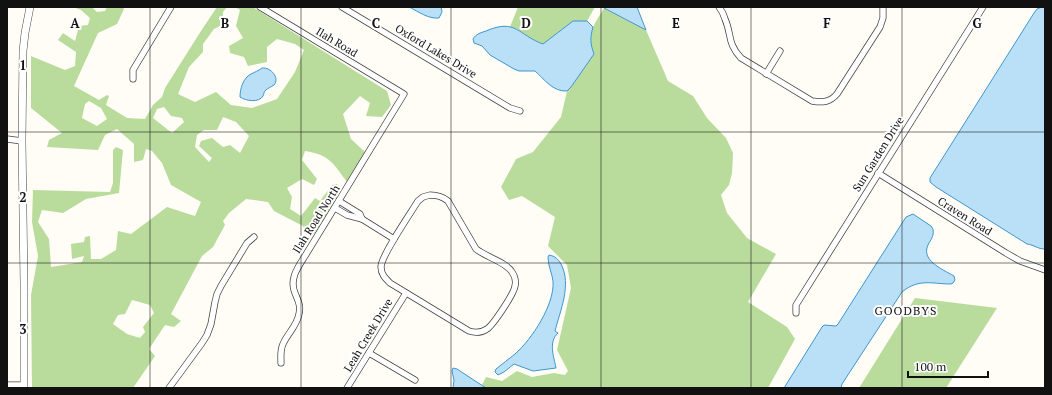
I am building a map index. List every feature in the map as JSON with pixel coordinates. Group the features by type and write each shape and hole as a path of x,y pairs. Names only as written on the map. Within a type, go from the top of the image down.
{"street":[{"path":"7,385 24,387 22,141 23,51 30,7"},
{"path":"134,79 132,70 171,7"},
{"name":"Ilah Road","path":"260,7 404,94"},
{"name":"Oxford Lakes Drive","path":"342,7 352,10 510,108 520,110"},
{"path":"719,7 726,19 731,43 736,54 746,62 812,101 823,102 828,101 837,94 880,27 883,18 883,7"},
{"name":"Sun Garden Drive","path":"796,313 796,305 982,7"},
{"path":"766,74 780,51"},
{"name":"Ilah Road North","path":"281,363 280,352 282,345 297,322 299,315 299,302 294,293 293,286 293,278 297,268 306,256 404,94"},
{"path":"7,139 22,141"},
{"name":"Craven Road","path":"878,173 1020,261 1045,270"},
{"path":"430,195 443,197 448,201 476,249 480,253 506,266 512,271 516,285 514,292 493,324 488,329 476,333 469,331 390,283 385,278 382,274 381,262 394,239 418,201 423,197 430,195"},
{"path":"339,201 360,214 362,219"},
{"path":"335,208 347,215 362,219 394,239"},
{"path":"169,388 207,335 219,290 247,243 254,237"},
{"name":"Leah Creek Drive","path":"347,388 406,293"},
{"path":"369,353 415,380"}],"green space":[{"path":"73,7 92,7 97,12 105,11 107,7 123,7 124,9 117,24 98,33 74,86 99,100 107,95 109,96 106,105 127,118 145,119 153,105 162,97 165,88 217,7 227,7 223,12 222,25 214,29 203,44 203,52 189,67 178,94 195,102 216,92 231,105 252,108 277,99 295,72 304,50 295,44 277,39 267,47 267,62 248,66 244,57 230,53 229,46 243,38 236,26 240,10 235,7 253,7 387,91 391,105 382,117 366,116 370,103 360,96 343,114 351,139 365,152 347,182 334,165 326,158 305,151 302,160 317,179 314,185 302,179 287,188 292,197 290,209 301,216 315,198 320,201 332,185 337,184 343,190 316,233 307,235 303,226 274,211 268,202 246,199 229,213 223,221 225,225 213,247 202,256 171,314 181,321 174,327 165,325 149,349 155,356 133,388 32,388 31,295 38,256 32,222 33,190 110,192 113,183 113,150 116,147 123,150 119,193 86,199 63,213 42,210 38,222 49,239 51,267 82,262 84,256 72,259 71,244 84,242 85,237 90,236 91,259 101,259 116,250 118,231 131,234 167,207 195,216 201,202 171,185 162,163 152,151 146,149 143,160 134,162 134,144 117,129 105,135 98,150 47,147 49,140 62,133 31,108 31,56 65,70 75,66 76,52 58,40 63,33 75,41 79,26 88,25 90,18 81,10","holes":["89,101 101,108 107,119 97,126 82,118 85,104","164,107 171,116 182,118 184,122 172,133 153,118 157,109","223,117 236,122 249,136 240,153 230,145 223,147 212,138 201,141 199,146 212,158 209,162 195,147 197,135 204,130 217,130","132,300 150,305 154,313 143,327 145,332 140,338 127,334 113,324 118,315 125,314"]},
{"path":"518,7 595,7 587,21 573,21 543,44 533,40 517,29 510,27"},
{"path":"604,8 646,30 668,81 693,96 707,118 726,138 733,153 732,173 729,185 721,195 727,213 747,238 776,254 748,302 787,327 795,339 768,388 486,388 482,385 486,377 502,381 517,371 532,377 554,373 565,375 568,371 557,350 571,288 567,265 548,246 555,217 522,196 509,200 501,187 516,159 533,152 561,117 567,91 594,54 590,38 592,30"},
{"path":"915,298 997,308 946,388 859,388"}],"water":[{"path":"409,7 441,7 442,12 439,18 435,18 424,15"},
{"path":"603,7 637,7 646,30 604,8"},
{"path":"1045,7 1045,249 1027,244 930,182 930,178 1034,13 1037,9"},
{"path":"573,21 587,21 593,27 591,40 594,54 567,91 562,91 553,87 535,71 519,71 514,69 490,55 482,46 474,43 473,39 480,33 496,27 504,26 516,29 543,44"},
{"path":"262,68 269,69 274,74 276,82 274,85 265,90 263,96 259,100 246,100 240,97 241,87 246,78"},
{"path":"913,214 933,229 927,254 933,263 954,276 955,280 953,283 920,283 902,292 842,384 841,388 784,388 822,327 824,325 836,326 838,324 906,217"},
{"path":"549,255 555,257 560,262 564,272 565,281 564,298 555,331 558,333 552,345 556,368 533,371 514,364 498,375 495,372 496,369 522,348 535,330 546,310 553,290 553,281 548,260"},
{"path":"453,368 457,369 486,388 453,388"}],"district":[{"name":"GOODBYS","path":"906,311"}]}
